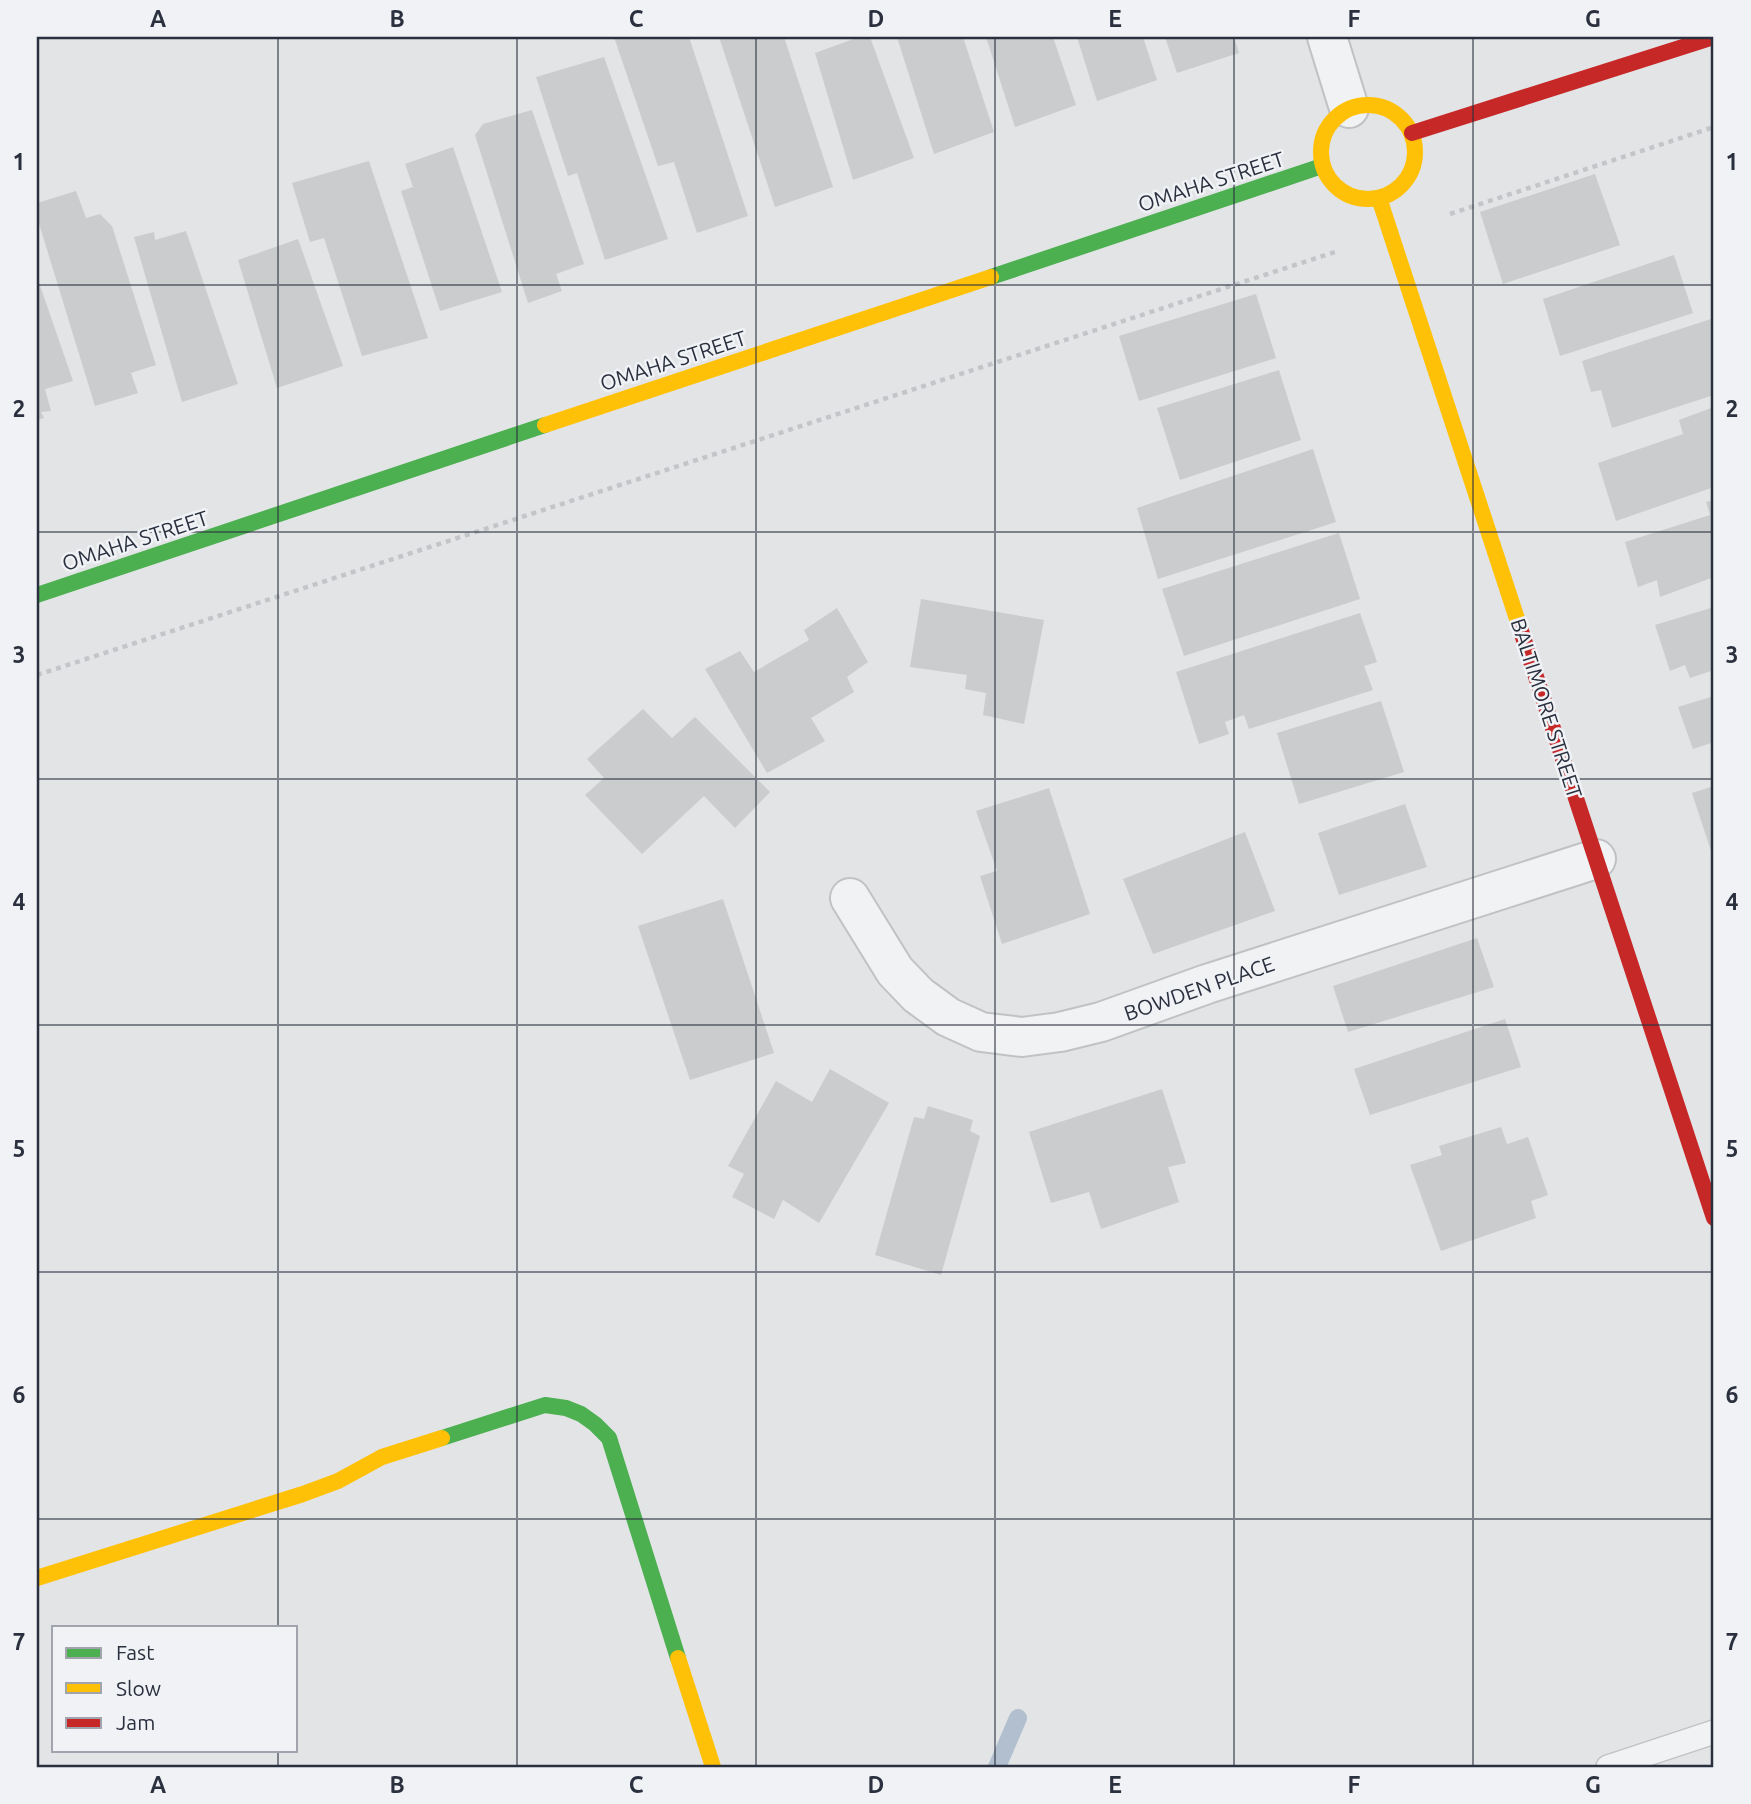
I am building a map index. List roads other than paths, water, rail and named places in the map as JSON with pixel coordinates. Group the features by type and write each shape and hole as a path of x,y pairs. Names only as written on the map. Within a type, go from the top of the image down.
{"street":[{"path":"1327,37 1349,108"},
{"path":"1412,134 1714,37"},
{"path":"1379,106 1404,121 1412,134 1414,165 1406,181 1395,191 1380,198 1366,200 1351,197 1338,189 1322,166 1322,139 1338,115 1349,108 1379,106"},
{"name":"OMAHA STREET","path":"37,595 1322,166"},
{"name":"BALTIMORE STREET","path":"1380,198 1714,1218"},
{"name":"BOWDEN PLACE","path":"850,898 895,971 918,995 948,1017 981,1032 1022,1037 1060,1032 1101,1022 1208,984 1597,859"},
{"path":"37,1578 303,1494 338,1480 382,1457 427,1442 545,1405 562,1407 582,1413 609,1438 713,1767"}],"lane":[{"path":"1608,1767 1714,1732"}],"waterway":[{"path":"997,1767 1018,1718"}]}
